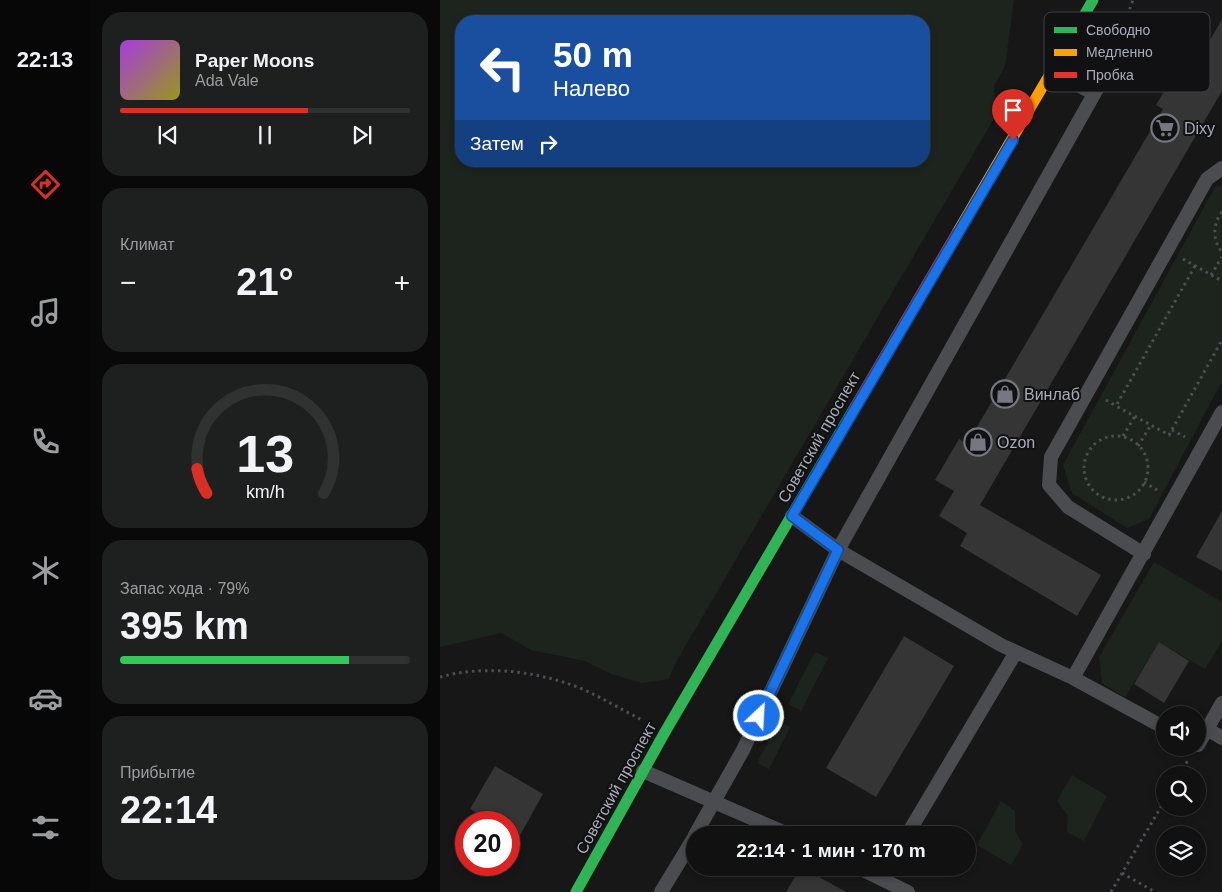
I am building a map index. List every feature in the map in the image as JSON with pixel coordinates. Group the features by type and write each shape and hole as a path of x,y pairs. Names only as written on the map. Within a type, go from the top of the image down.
{"street":[{"name":"Советский проспект","path":"1086,12 1093,0"},
{"name":"Советский проспект","path":"576,892 665,732 1044,86"}],"lane":[{"path":"700,826 743,750 838,550 1094,94 1090,92"},
{"path":"1144,554 1068,507 1049,485 1051,457 1207,179 1222,168"},
{"path":"1073,678 1222,412"},
{"path":"792,516 838,550 1016,652 1073,678 1156,723"},
{"path":"912,826 1016,652"},
{"path":"1222,703 1206,729 1222,738"},
{"path":"644,771 770,826"},
{"path":"661,892 686,850"},
{"path":"888,876 908,892"}],"path":[{"path":"1128,12 1132,0"},
{"path":"1222,212 1217,217 1214,234 1222,252"},
{"path":"1167,250 1222,281"},
{"path":"1211,275 1222,257"},
{"path":"1195,266 1116,406 1169,435 1222,340"},
{"path":"1123,436 1135,416"},
{"path":"1138,446 1151,425"},
{"path":"1110,436 1123,436 1138,446 1147,458 1147,474 1142,487 1129,498 1117,501 1103,498 1091,489 1084,477 1084,461 1088,450 1099,440 1110,436"},
{"path":"440,676 459,672 519,672 567,683 665,732"},
{"path":"1111,892 1156,815"},
{"path":"1122,873 1155,892"}],"shaded area":[{"path":"440,0 1014,0 1005,66 994,86 996,115 676,662 669,679 642,683 611,674 585,661 531,650 501,633 440,647"},
{"path":"1222,185 1222,381 1149,519 1127,528 1072,493 1063,465 1215,187"},
{"path":"1154,562 1222,602 1222,641 1205,669 1159,642 1125,697 1102,683 1099,657"},
{"path":"815,652 828,658 801,711 788,704"},
{"path":"779,721 790,727 769,769 757,763"},
{"path":"1072,775 1107,796 1084,841 1067,832 1068,816 1057,801"},
{"path":"1001,801 1015,811 1015,831 1023,844 1011,865 977,845"}],"building":[{"path":"1222,19 1222,91 980,505 1101,575 1077,616 960,546 967,533 939,516 954,491 935,480 959,439 967,444 1163,109 1156,105 1164,92 1210,92 1210,40"},
{"path":"1222,511 1222,571 1196,557"},
{"path":"904,636 954,666 876,797 826,768"},
{"path":"1159,642 1189,661 1164,703 1134,684"},
{"path":"495,766 543,794 520,835 520,811 474,811 470,809"},
{"path":"795,876 817,876 846,892 786,892"}],"traffic: fast":[{"path":"1086,12 1093,0"},
{"path":"576,892 665,732 855,407"}],"traffic: slow":[{"path":"957,233 1044,84"}],"traffic: jam":[{"path":"855,407 957,233"}],"place":[{"name":"Dixy","path":"1165,128"},
{"name":"Винлаб","path":"1005,394"},
{"name":"Ozon","path":"978,442"}],"route":[{"path":"759,716 838,550 792,516 1013,140"}]}
